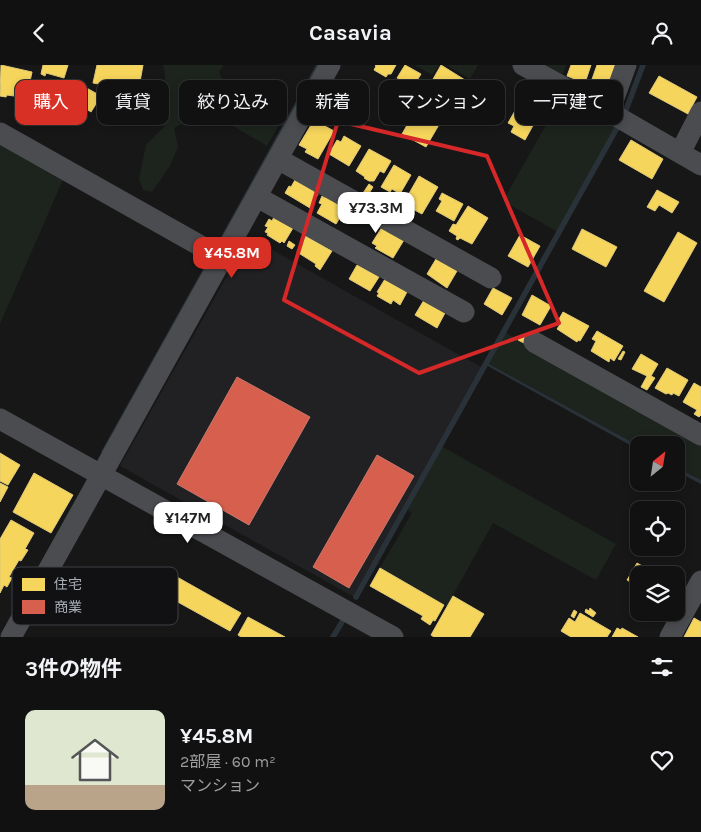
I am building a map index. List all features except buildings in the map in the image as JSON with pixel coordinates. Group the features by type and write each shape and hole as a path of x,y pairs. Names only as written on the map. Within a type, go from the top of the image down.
{"street":[{"path":"50,567 330,65"},
{"path":"523,65 550,80"},
{"path":"621,80 626,65"},
{"path":"680,153 701,112"},
{"path":"623,120 701,165"},
{"path":"0,133 222,259"},
{"path":"278,159 491,278"},
{"path":"257,197 464,312"},
{"path":"534,342 701,435"},
{"path":"0,419 393,637"},
{"path":"670,637 695,607 701,581"},
{"path":"11,637 18,625"}],"highlighted area":[{"path":"338,121 487,156 559,323 419,373 284,300"}],"shaded area":[{"path":"163,65 224,65 219,72 223,80 179,80 179,125 174,128 178,147 170,166 152,192 143,190 139,179 146,145 164,125 169,125 169,80 165,80"},
{"path":"316,65 319,65 311,80 308,80"},
{"path":"415,65 439,65 432,75"},
{"path":"446,65 478,65 470,79"},
{"path":"534,65 566,65 561,80"},
{"path":"297,99 297,105 287,124 287,117"},
{"path":"231,125 279,125 267,146"},
{"path":"283,125 286,125 220,246 217,244"},
{"path":"546,125 617,125 558,232 503,201"},
{"path":"0,139 65,175 0,324"},
{"path":"249,237 481,367 354,597 120,466"},
{"path":"208,260 210,262 103,453 101,452"},
{"path":"504,332 701,442 701,480 685,472 685,436 630,436 630,441 487,363"},
{"path":"487,363 630,441 630,445 486,365"},
{"path":"441,446 616,544 596,580 493,523 447,606 380,568 412,513 406,509"},
{"path":"685,472 701,480 701,484 685,476"}],"waterway":[{"path":"626,110 643,65"},
{"path":"356,597 617,128"},
{"path":"333,637 342,622"}]}
